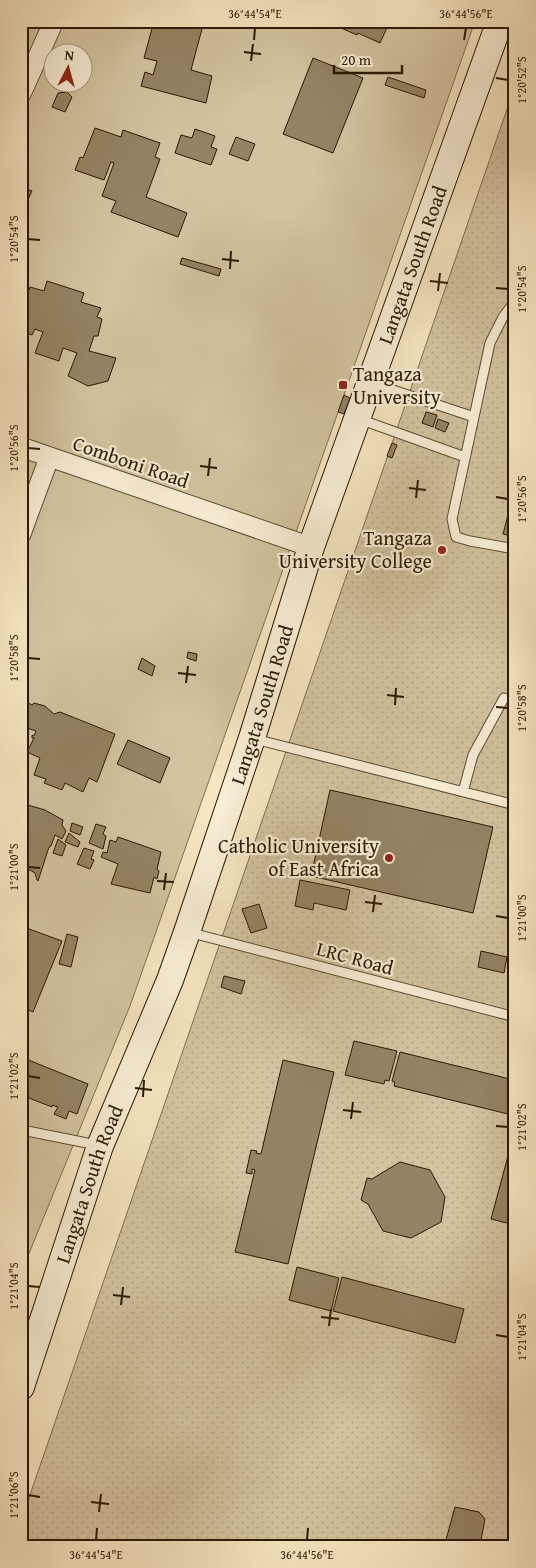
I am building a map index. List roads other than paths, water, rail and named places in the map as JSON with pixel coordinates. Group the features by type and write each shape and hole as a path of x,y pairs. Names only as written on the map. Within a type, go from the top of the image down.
{"street":[{"path":"21,94 54,21"},
{"name":"Langata South Road","path":"21,1387 100,1146 170,980 187,932 252,738 311,546 500,21"},
{"name":"Comboni Road","path":"21,447 311,546"},
{"path":"21,534 49,458"}],"lane":[{"path":"515,301 502,317 490,342 452,519 456,536 470,541 515,549"},
{"path":"369,383 474,417"},
{"path":"357,418 465,458"},
{"path":"463,792 472,755 504,698"},
{"path":"252,738 515,805"},
{"name":"LRC Road","path":"187,932 515,1017"},
{"path":"21,1134 27,1131 100,1146"}],"place":[{"name":"Tangaza University","path":"343,385"},
{"name":"Tangaza University College","path":"442,550"},
{"name":"Catholic University of East Africa","path":"389,858"}]}
